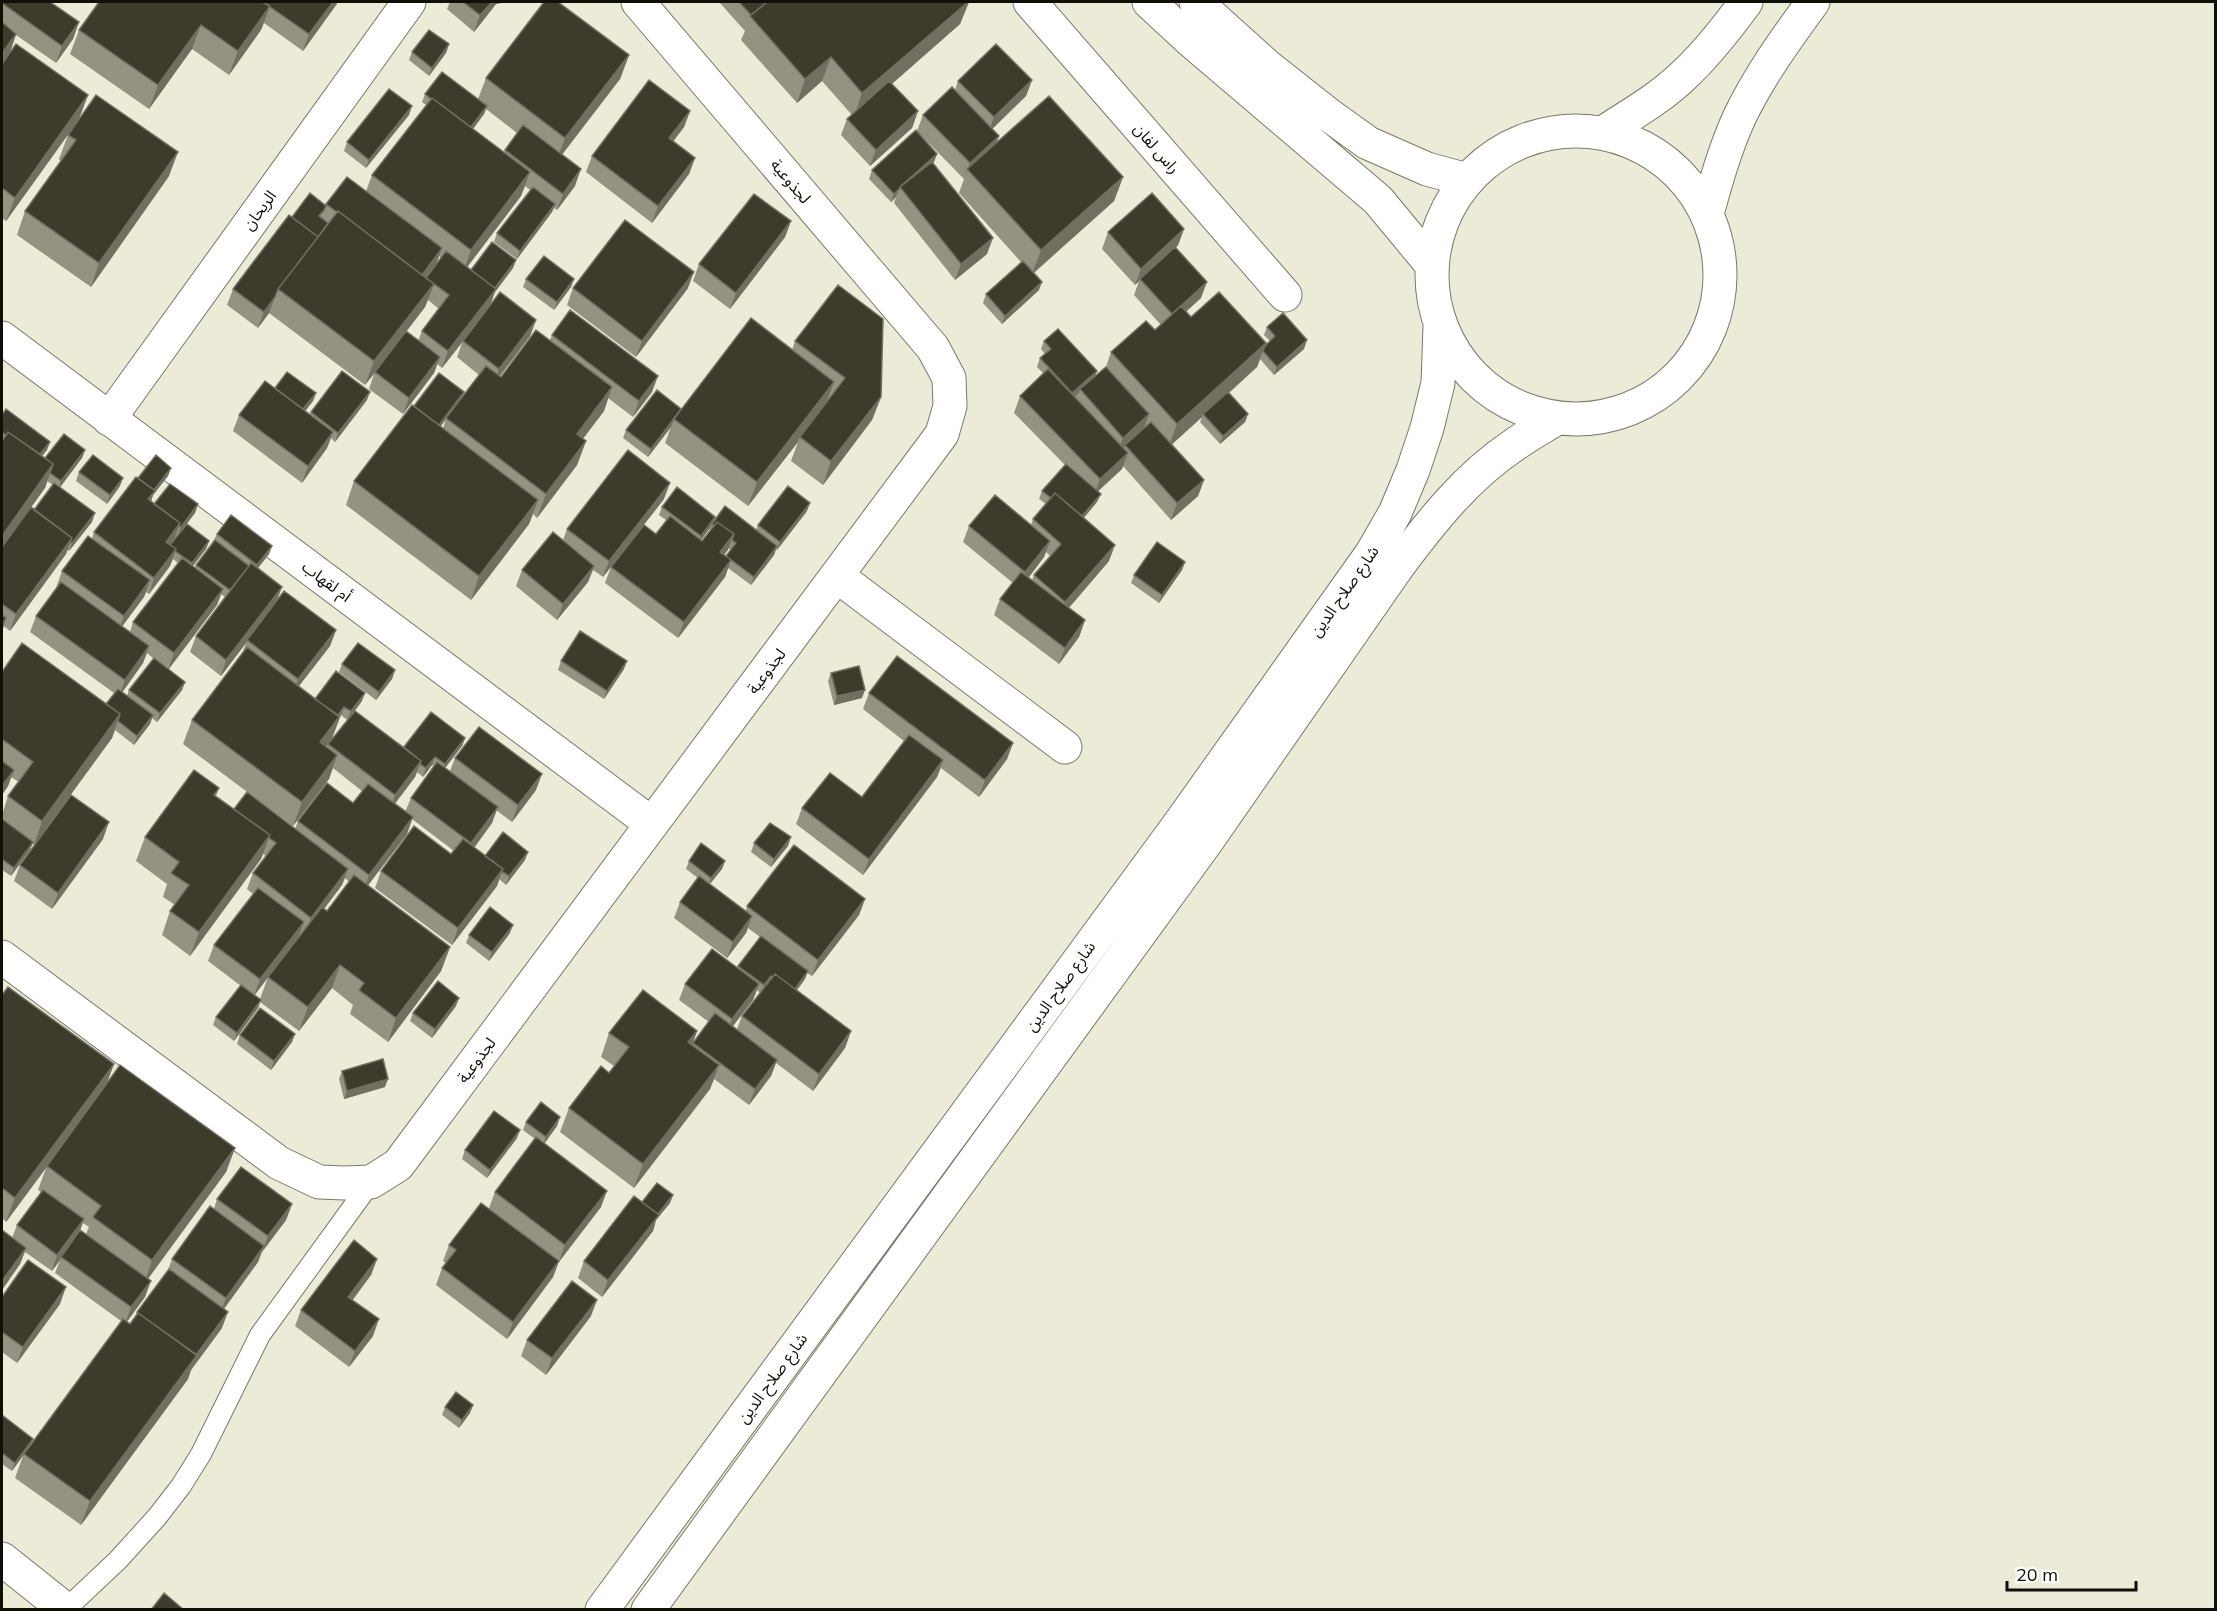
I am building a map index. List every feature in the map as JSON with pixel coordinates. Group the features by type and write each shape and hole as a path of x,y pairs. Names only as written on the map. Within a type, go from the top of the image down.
{"street":[{"name":"الريحان","path":"110,419 409,2"},
{"name":"لجذوعية","path":"371,1182 398,1165 942,434 950,406 949,378 933,348 638,2"},
{"name":"راس لفان","path":"1030,2 1285,295"},
{"path":"1149,2 1190,40 1378,200 1431,264"},
{"path":"1196,2 1267,66 1329,116 1368,143 1428,169 1467,180"},
{"path":"1603,133 1651,102 1683,77 1710,48 1746,2"},
{"path":"1707,214 1720,165 1740,117 1764,72 1813,2"},
{"path":"1573,130 1603,133 1625,139 1665,160 1696,194 1715,235 1721,282 1711,328 1693,359 1665,388 1641,404 1614,414 1586,418 1557,418 1532,412 1508,402 1486,388 1452,349 1440,326 1431,285 1431,264 1437,233 1449,205 1467,180 1489,159 1515,143 1544,134 1573,130"},
{"name":"شارع صلاح الدين","path":"602,1610 1180,823 1372,553 1395,513 1427,428 1438,383 1440,326"},
{"name":"أم لقهاب","path":"2,338 652,824"},
{"name":"شارع صلاح الدين","path":"648,1610 1207,841 1402,560 1449,501 1480,472 1512,445 1557,418"},
{"path":"837,576 1065,747"},
{"path":"2,957 279,1163 319,1182 371,1182"},
{"path":"2,1559 66,1610"}],"lane":[{"path":"66,1610 118,1560 157,1517 181,1486 201,1454 260,1335 371,1182"}],"building":[{"path":"2,2 50,2 79,22 62,46"},
{"path":"99,2 263,2 270,6 238,51 201,25 158,85 79,30"},
{"path":"263,2 333,2 309,34"},
{"path":"463,2 492,2 480,15"},
{"path":"544,2 558,2 629,55 565,138 486,78"},
{"path":"739,2 767,2 751,15"},
{"path":"767,2 968,2 862,93 831,57 805,79 750,16"},
{"path":"2,22 16,34 2,53"},
{"path":"429,30 449,44 432,68 412,52"},
{"path":"16,44 88,95 15,198 2,188 2,64"},
{"path":"996,44 1032,80 994,117 958,81"},
{"path":"442,72 487,106 471,127 425,94"},
{"path":"649,80 690,111 669,138 695,158 658,206 592,156"},
{"path":"889,81 918,111 876,150 847,119"},
{"path":"952,87 999,136 970,163 923,115"},
{"path":"389,89 412,106 369,160 347,142"},
{"path":"96,95 178,152 99,263 25,211 76,140 68,135"},
{"path":"1049,96 1123,177 1041,250 967,169"},
{"path":"432,98 530,172 471,250 372,175"},
{"path":"523,125 581,169 563,194 505,150"},
{"path":"916,130 937,154 894,194 872,170"},
{"path":"932,162 993,238 961,264 900,187"},
{"path":"347,177 442,248 422,275 326,204"},
{"path":"533,187 555,204 520,251 497,233"},
{"path":"310,193 326,206 319,216 328,223 318,237 292,217"},
{"path":"1152,193 1184,229 1141,269 1108,232"},
{"path":"754,194 791,221 736,293 699,264"},
{"path":"338,211 434,284 374,361 278,289"},
{"path":"289,215 318,237 278,289 264,312 233,289"},
{"path":"625,220 694,272 642,341 573,288"},
{"path":"492,242 516,260 495,288 471,270"},
{"path":"1175,247 1207,282 1172,314 1140,279"},
{"path":"446,251 496,289 448,351 422,331 449,295 426,278"},
{"path":"544,256 574,279 557,302 526,279"},
{"path":"1023,261 1042,282 1005,316 986,294"},
{"path":"838,285 883,319 881,397 831,461 800,437 845,378 795,341"},
{"path":"500,292 536,320 499,369 463,341"},
{"path":"1219,292 1266,343 1177,424 1111,352 1146,321 1155,330 1181,306 1191,317"},
{"path":"570,310 658,376 639,401 552,335"},
{"path":"1283,313 1307,340 1277,367 1263,351 1275,336 1267,327"},
{"path":"751,318 834,382 757,482 674,419"},
{"path":"1058,329 1097,371 1072,393 1040,358 1051,349 1044,341"},
{"path":"536,330 612,387 577,434 586,441 546,494 446,418 486,366 501,377"},
{"path":"406,331 440,357 409,398 375,372"},
{"path":"1106,367 1149,414 1123,438 1080,389"},
{"path":"1048,369 1128,453 1100,479 1020,396"},
{"path":"342,371 370,392 338,433 311,412"},
{"path":"287,372 316,393 303,409 275,388"},
{"path":"439,373 464,392 439,425 414,406"},
{"path":"265,381 333,432 308,466 239,415"},
{"path":"657,390 681,409 651,449 626,430"},
{"path":"1228,392 1248,414 1223,436 1203,414"},
{"path":"412,405 538,500 479,576 354,481"},
{"path":"6,409 50,442 40,454 8,432 6,435 2,432 2,415"},
{"path":"1151,422 1204,480 1177,503 1125,445"},
{"path":"8,432 53,464 2,536 2,441"},
{"path":"64,434 85,450 61,481 50,473 53,464 45,458"},
{"path":"628,450 670,483 609,561 567,529"},
{"path":"93,455 123,478 110,495 79,472"},
{"path":"156,455 171,468 154,490 138,478"},
{"path":"1066,464 1101,494 1082,516 1055,493 1051,498 1042,491"},
{"path":"136,477 155,491 148,499 180,523 166,542 176,549 154,578 94,532"},
{"path":"54,483 95,513 72,543 70,542 72,538 34,510"},
{"path":"170,484 198,504 181,527 180,523 154,504"},
{"path":"788,486 810,503 780,542 758,525"},
{"path":"677,487 715,517 701,536 662,507"},
{"path":"1055,493 1115,545 1065,602 1034,575 1061,544 1033,519"},
{"path":"995,495 1050,541 1025,572 969,526"},
{"path":"725,506 777,546 754,577 726,556 736,543 732,540 734,534 717,522 714,526 712,524"},
{"path":"31,507 72,538 16,614 2,604 2,547"},
{"path":"231,515 272,546 257,565 217,534"},
{"path":"670,516 702,541 717,522 734,534 720,552 731,560 684,622 611,567 644,525 656,534"},
{"path":"187,524 209,541 192,563 170,545"},
{"path":"553,532 594,566 563,604 522,570"},
{"path":"88,536 150,580 124,616 62,571"},
{"path":"215,540 249,566 230,590 196,565"},
{"path":"1157,542 1185,562 1162,595 1134,575"},
{"path":"182,558 223,589 174,653 133,622"},
{"path":"251,563 282,587 226,660 196,636"},
{"path":"1021,572 1085,620 1065,648 1000,599"},
{"path":"61,582 149,646 125,680 36,616"},
{"path":"284,591 336,630 298,679 247,640"},
{"path":"580,631 627,661 607,691 561,661"},
{"path":"22,643 120,714 42,821 8,796 33,762 2,739 2,672"},
{"path":"358,643 395,670 379,692 342,664"},
{"path":"247,647 339,717 320,742 337,755 302,802 192,720"},
{"path":"897,656 1013,743 985,780 869,693"},
{"path":"154,658 185,682 160,713 129,690"},
{"path":"859,666 865,690 837,696 831,673"},
{"path":"336,671 365,693 351,711 344,707 338,715 315,699"},
{"path":"118,689 153,715 137,736 118,721 120,714 106,704"},
{"path":"355,711 421,761 395,795 328,744"},
{"path":"431,712 465,738 445,764 435,757 426,768 404,747"},
{"path":"479,727 542,774 518,805 455,758"},
{"path":"909,735 943,760 869,859 802,808 830,773 862,797"},
{"path":"2,761 14,770 2,786"},
{"path":"437,762 498,807 471,843 411,798"},
{"path":"194,770 219,788 214,795 270,835 199,932 170,911 189,885 171,873 179,862 145,837"},
{"path":"327,783 353,803 368,784 413,817 369,875 298,821"},
{"path":"247,792 348,869 311,918 253,873 276,843 269,838 270,835 234,809"},
{"path":"71,795 109,822 58,893 20,865"},
{"path":"2,819 33,842 14,868 2,859"},
{"path":"770,823 791,837 774,859 754,843"},
{"path":"414,826 451,854 463,839 503,869 458,928 381,871"},
{"path":"503,832 528,852 509,876 485,856"},
{"path":"701,843 725,861 711,878 689,861"},
{"path":"794,845 865,899 818,960 747,906"},
{"path":"354,875 450,947 396,1018 359,990 364,983 340,965 308,1007 268,977 322,907 327,911"},
{"path":"699,876 752,916 733,942 680,902"},
{"path":"258,888 304,922 260,979 214,945"},
{"path":"490,907 513,925 492,952 469,935"},
{"path":"761,936 808,971 795,989 775,974 764,985 738,966"},
{"path":"712,949 759,984 732,1019 685,984"},
{"path":"775,974 851,1031 819,1074 742,1016"},
{"path":"438,981 459,998 435,1029 413,1013"},
{"path":"241,985 261,1000 237,1033 216,1017"},
{"path":"8,987 114,1064 15,1198 2,1188 2,995"},
{"path":"643,990 697,1031 688,1042 719,1065 643,1164 569,1108 601,1066 609,1073 629,1047 609,1033"},
{"path":"260,1008 295,1034 274,1061 240,1035"},
{"path":"715,1013 777,1060 755,1089 693,1043"},
{"path":"383,1059 388,1079 347,1091 342,1071"},
{"path":"120,1065 235,1148 152,1260 93,1217 101,1206 47,1166"},
{"path":"541,1102 560,1117 546,1137 526,1122"},
{"path":"494,1111 520,1130 490,1170 465,1150"},
{"path":"536,1137 607,1191 565,1245 495,1192"},
{"path":"241,1167 292,1204 268,1236 217,1199"},
{"path":"657,1183 673,1195 658,1214 642,1202"},
{"path":"43,1190 84,1219 57,1255 17,1225"},
{"path":"634,1196 659,1215 608,1280 584,1261"},
{"path":"481,1203 559,1261 513,1322 442,1268 456,1250 449,1245"},
{"path":"210,1206 264,1246 226,1298 172,1259"},
{"path":"2,1230 26,1248 2,1281"},
{"path":"80,1230 151,1281 131,1307 61,1257"},
{"path":"354,1240 377,1259 348,1297 379,1319 355,1351 301,1310"},
{"path":"28,1260 66,1287 23,1347 2,1332 2,1297"},
{"path":"169,1269 228,1312 196,1355 137,1312"},
{"path":"572,1281 597,1300 552,1358 527,1340"},
{"path":"138,1313 197,1355 90,1501 24,1454 123,1319 130,1324"},
{"path":"456,1392 473,1405 462,1420 445,1407"},
{"path":"2,1415 33,1439 15,1463 2,1453"},
{"path":"164,1593 184,1610 151,1610"}]}
